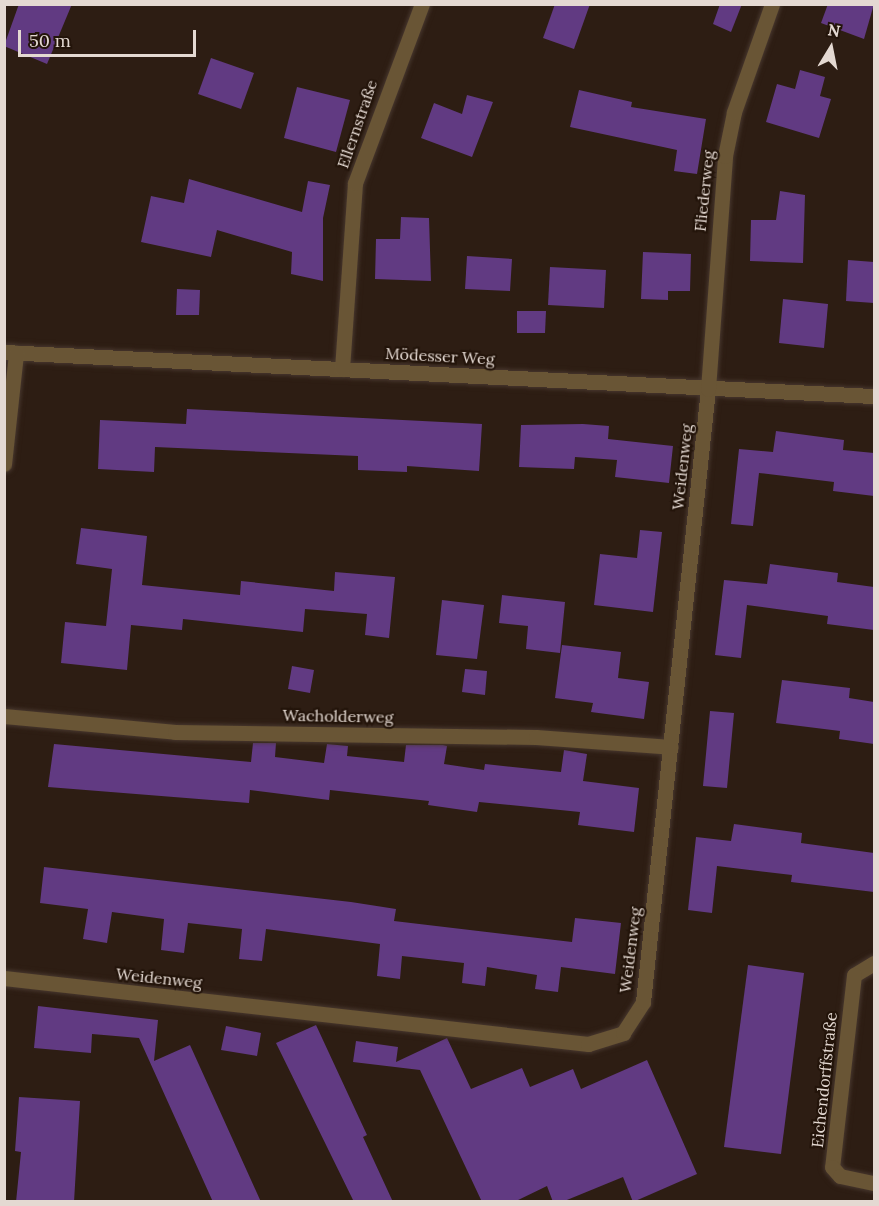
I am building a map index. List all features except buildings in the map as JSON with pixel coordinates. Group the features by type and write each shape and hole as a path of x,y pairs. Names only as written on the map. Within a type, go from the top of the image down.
{"street":[{"name":"Ellernstraße","path":"342,369 355,183 422,4"},
{"name":"Fliederweg","path":"708,388 725,156 734,112 772,4"},
{"name":"Mödesser Weg","path":"10,353 874,396"},
{"path":"4,464 10,353"},
{"name":"Weidenweg","path":"4,978 588,1044 623,1033 643,1002 708,388"},
{"name":"Wacholderweg","path":"4,716 175,732 536,737 670,747"},
{"name":"Eichendorffstraße","path":"874,963 854,975 832,1167 840,1176 874,1183"}]}
